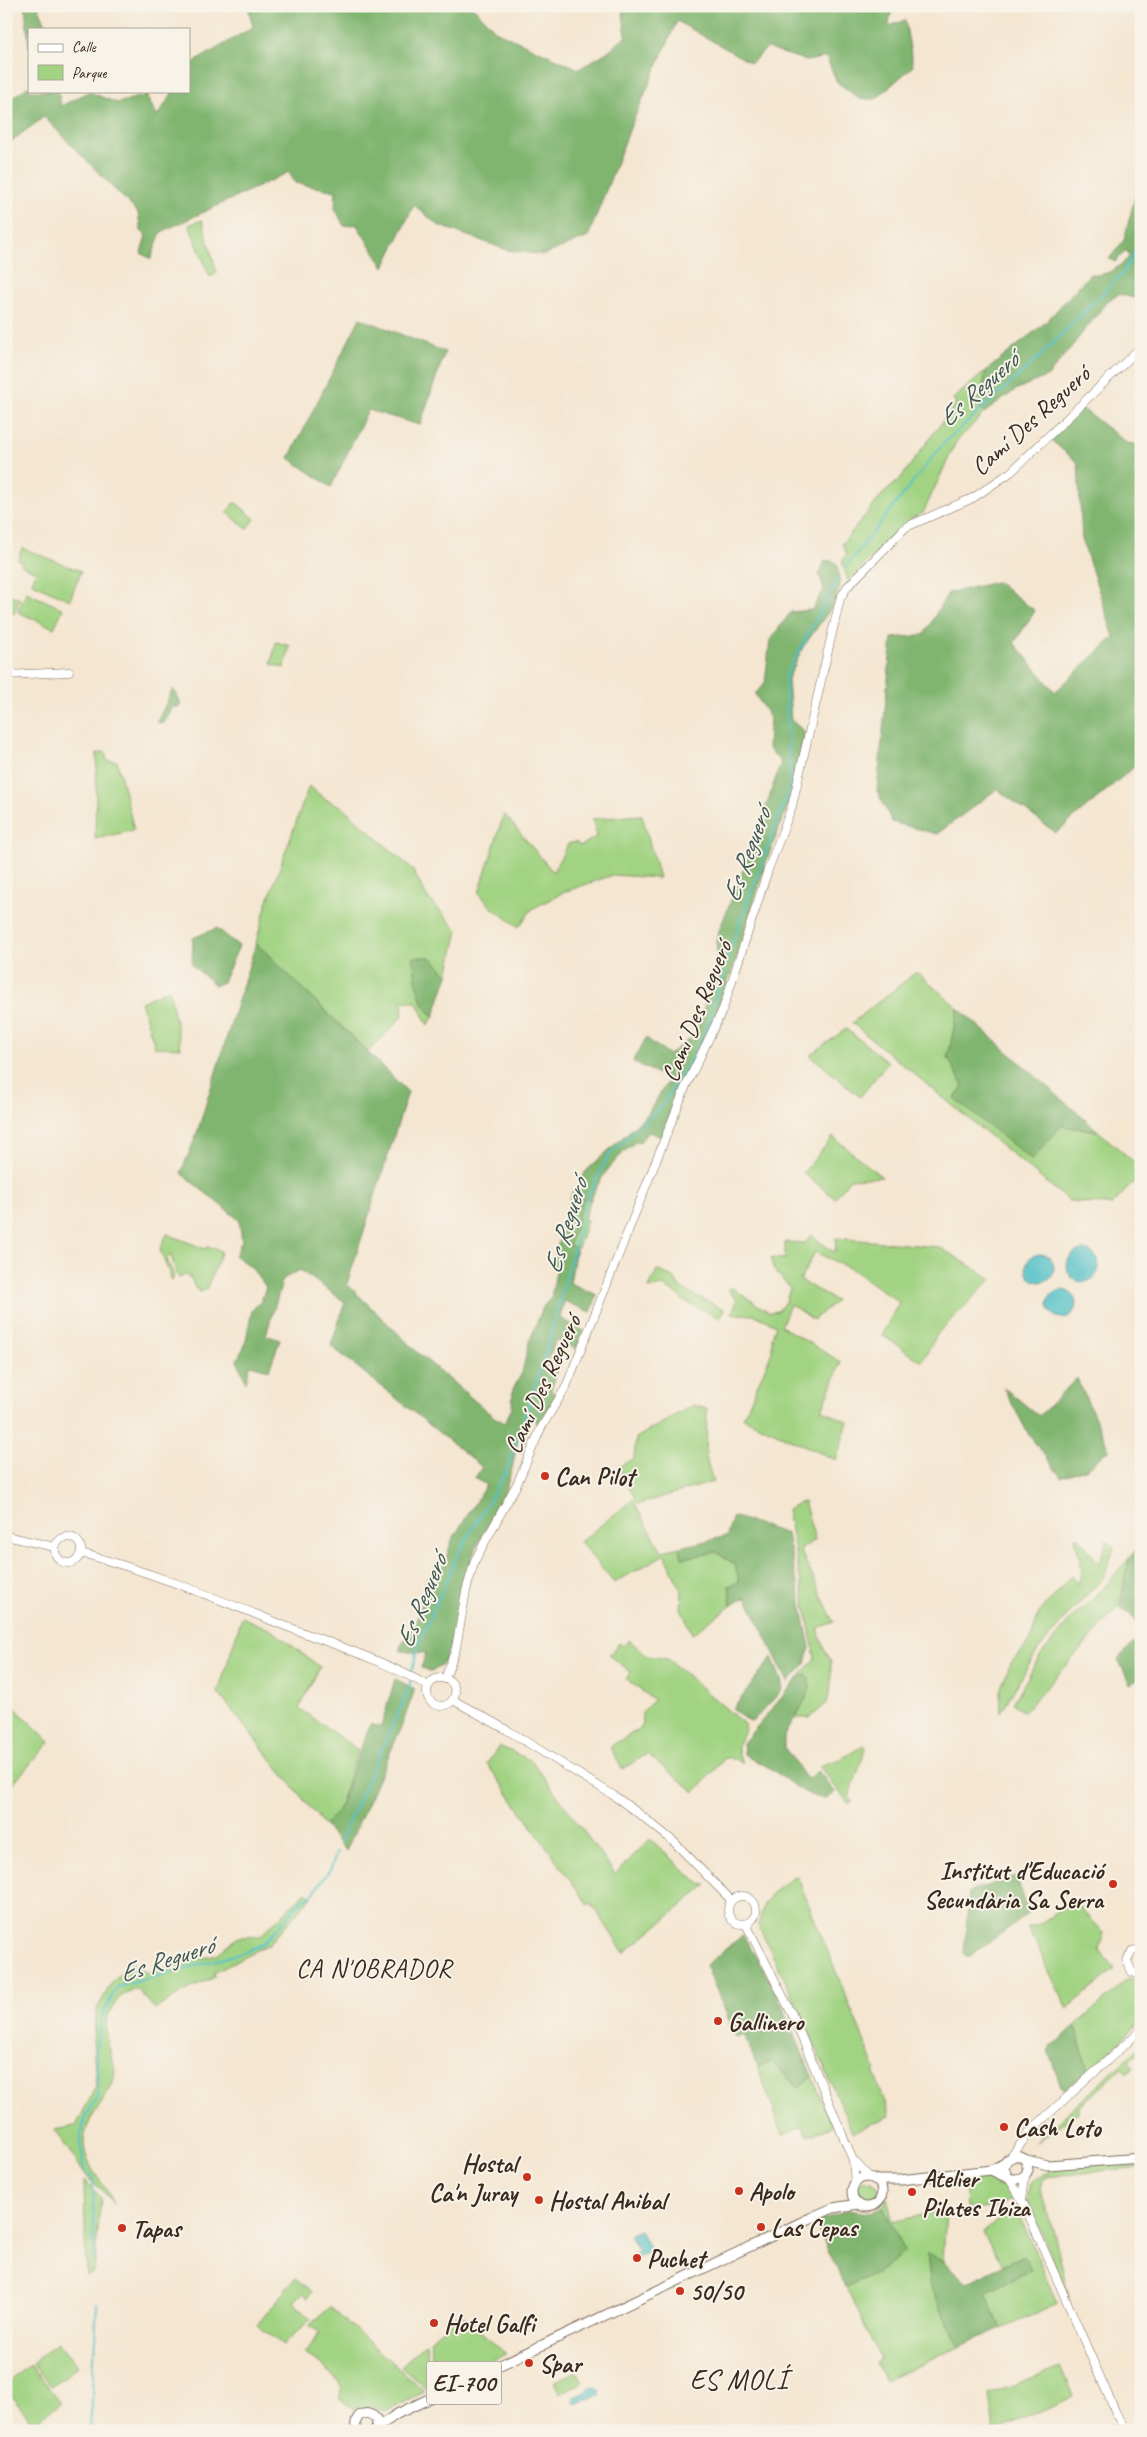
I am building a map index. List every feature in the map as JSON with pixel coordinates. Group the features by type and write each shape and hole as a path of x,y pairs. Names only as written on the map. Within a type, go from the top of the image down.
{"main road":[{"name":"EI-700","path":"833,2208 862,2178 900,2180 991,2170 1019,2156 1048,2165 1141,2158"},
{"path":"1025,2159 1029,2167 1026,2175"},
{"path":"1008,2160 1004,2170 1008,2177"},
{"name":"EI-700","path":"991,2170 1019,2180 1048,2165"},
{"path":"873,2179 881,2188 881,2196"},
{"name":"EI-700","path":"377,2429 397,2414 833,2208 858,2204 872,2206 900,2180"},
{"path":"854,2186 853,2196 858,2204"},
{"name":"EI-700","path":"354,2429 358,2416 364,2413 376,2417 397,2414"},
{"name":"EI-700","path":"376,2417 377,2429"}],"street":[{"name":"Camí Des Regueró","path":"444,1678 456,1648 466,1591 475,1560 517,1484 541,1428 566,1387 685,1088 724,1009 768,870 792,806 840,599 848,587 906,527 973,498 1011,472 1141,347"},
{"path":"6,675 69,672"},
{"path":"6,1536 55,1547"},
{"path":"64,1537 73,1537 80,1544 81,1553 72,1563 63,1563 56,1556 55,1547 64,1537"},
{"path":"81,1553 166,1580 405,1674 428,1686"},
{"path":"444,1678 454,1687 452,1700 446,1705 435,1705 427,1695 428,1686 433,1680 444,1678"},
{"path":"452,1700 506,1730 613,1795 673,1841 731,1900"},
{"path":"743,1896 750,1898 755,1904 755,1916 746,1924 737,1924 730,1918 727,1910 731,1900 743,1896"},
{"path":"746,1924 788,2005 853,2160 854,2186"},
{"path":"1141,1948 1132,1951 1127,1961 1132,1972 1141,1975"},
{"path":"1008,2160 1023,2139 1141,2030"},
{"path":"1023,2139 1025,2159"},
{"path":"853,2160 873,2179"},
{"path":"1022,2200 1026,2175"},
{"path":"1008,2177 1022,2200 1116,2413 1128,2431"}],"green space":[{"path":"25,6 38,6 48,28 28,28 28,37"},
{"path":"248,6 472,6 497,32 579,69 607,52 626,36 622,6 819,6 820,10 834,6 893,6 890,26 905,20 913,66 876,99 860,99 837,82 826,57 807,61 767,48 751,63 677,21 632,123 588,237 543,255 507,250 438,225 414,205 384,267 356,224 344,226 335,208 336,191 295,183 289,172 161,232 151,259 141,253 146,236 141,231 138,213 44,117 6,145 6,102 28,87 28,92 58,92 61,106 89,92 117,103 146,95 157,116 172,94 171,92 190,92 190,66 253,27"},
{"path":"1141,183 1141,300 1119,294 1107,302 1048,376 1017,389 984,413 979,406 986,371 1045,323 1090,274 1096,275 1112,271 1130,256 1126,250 1115,262 1109,259 1124,240 1138,185"},
{"path":"202,220 217,273 210,277 189,225"},
{"path":"360,318 445,352 420,425 368,410 331,487 289,458"},
{"path":"986,371 979,406 984,413 956,442 923,513 910,519 848,581 842,562 847,554 842,544 882,495 900,479 956,403 953,399"},
{"path":"1080,407 1127,443 1141,445 1141,761 1056,833 997,789 937,834 892,822 877,791 892,638 924,635 948,593 997,582 1035,611 1014,643 1055,692 1114,637 1082,540 1078,463 1051,440"},
{"path":"235,502 255,519 247,529 227,512"},
{"path":"22,548 81,571 70,600 32,583 36,572 21,565 22,562 18,560"},
{"path":"825,561 833,561 837,564 840,586 834,604 803,647 788,679 791,720 805,732 793,793 766,862 739,951 712,1027 686,1083 676,1099 662,1137 648,1132 639,1143 635,1142 609,1168 599,1182 591,1199 584,1198 569,1246 576,1247 570,1283 597,1295 591,1312 564,1301 560,1318 584,1331 576,1349 556,1339 549,1358 557,1373 551,1390 556,1396 539,1425 528,1413 522,1432 517,1430 518,1439 512,1469 502,1500 481,1537 470,1562 461,1595 457,1630 444,1662 432,1672 421,1668 426,1653 401,1651 400,1647 417,1621 427,1577 444,1565 452,1540 486,1485 475,1478 482,1467 331,1346 345,1302 300,1270 283,1279 266,1335 280,1340 269,1370 250,1365 246,1382 237,1360 245,1345 252,1310 261,1301 266,1287 251,1267 235,1256 242,1240 239,1220 181,1173 197,1133 256,943 408,1092 347,1284 417,1352 494,1417 505,1423 512,1407 513,1389 522,1373 529,1343 543,1307 551,1298 557,1267 552,1266 572,1192 577,1194 585,1172 647,1115 669,1079 633,1062 646,1038 669,1055 689,1039 694,1041 716,967 717,936 755,840 781,762 768,748 770,718 755,694 765,683 770,640 791,612 812,610 824,589 819,574"},
{"path":"26,592 63,609 54,628 18,612"},
{"path":"6,593 20,599 14,614 6,610"},
{"path":"276,642 290,646 284,668 271,664"},
{"path":"173,689 182,705 173,707 164,723 157,722"},
{"path":"105,752 107,761 117,761 134,830 95,839 97,753"},
{"path":"309,786 325,799 341,806 412,869 427,897 458,930 448,975 431,957 429,1012 434,1016 428,1025 416,1002 402,1001 403,1016 368,1052 256,943 266,906"},
{"path":"504,814 553,872 568,844 575,842 581,846 597,836 592,819 642,815 659,878 613,875 564,892 532,909 519,927 491,907 479,893"},
{"path":"217,928 239,946 223,982 215,985 192,965 193,938"},
{"path":"413,957 431,957 448,975 434,1016 428,1011 420,997"},
{"path":"915,973 919,974 958,1008 948,1057 963,1086 955,1098 1032,1160 1061,1126 1098,1131 1141,1168 1141,1174 1112,1205 1069,1201 852,1023"},
{"path":"169,989 181,1048 155,1047 141,1002"},
{"path":"958,1008 1098,1131 1061,1126 1032,1160 955,1099 963,1086 948,1057"},
{"path":"846,1029 888,1062 860,1097 810,1055"},
{"path":"833,1137 882,1177 850,1179 835,1198 803,1173"},
{"path":"584,1197 591,1199 584,1218 587,1220 578,1248 569,1247"},
{"path":"167,1234 205,1249 208,1246 221,1251 206,1290 200,1292 195,1288 191,1278 185,1275 179,1278 170,1254 167,1259 174,1276 172,1281 160,1249"},
{"path":"811,1235 835,1253 836,1238 939,1247 992,1279 938,1333 922,1362 882,1335 899,1302 851,1269 815,1252 800,1280 836,1301 813,1320 790,1304 781,1326 841,1362 822,1410 848,1422 836,1460 743,1418 772,1352 772,1337 776,1325 755,1315 732,1314 737,1300 728,1290 730,1287 769,1312 778,1311 786,1301 790,1288 773,1269 771,1258 785,1259 785,1242 806,1243"},
{"path":"657,1270 673,1277 680,1288 724,1309 720,1318 682,1300 679,1295 663,1286 649,1288"},
{"path":"1077,1378 1109,1449 1088,1468 1061,1477 1029,1435 1003,1387 1039,1416"},
{"path":"693,1405 707,1409 706,1458 713,1482 635,1505 662,1551 680,1547 682,1558 718,1552 735,1565 740,1582 729,1586 731,1606 692,1634 681,1608 682,1593 665,1554 614,1583 580,1542 635,1498 617,1468 634,1458 636,1438"},
{"path":"804,1501 815,1540 800,1550 834,1622 818,1628 824,1649 831,1661 831,1685 827,1703 810,1718 796,1718 810,1688 808,1676 800,1676 815,1658 787,1509"},
{"path":"733,1516 787,1534 810,1648 805,1664 788,1682 746,1597 731,1606 729,1586 739,1582 735,1565 717,1552 682,1558 680,1547 727,1536"},
{"path":"1078,1536 1099,1564 1107,1540 1114,1547 1104,1577 1038,1650 1001,1712 1000,1690 1011,1663 1030,1641 1039,1613 1071,1575 1078,1585 1082,1570 1075,1537"},
{"path":"1141,1544 1141,1625 1120,1606 1129,1558"},
{"path":"1129,1558 1120,1606 1024,1712 1013,1703 1042,1653 1071,1619 1102,1590"},
{"path":"242,1617 273,1631 320,1667 299,1708 358,1750 338,1811 324,1825 218,1693"},
{"path":"1141,1635 1141,1679 1130,1684 1118,1659"},
{"path":"629,1640 647,1656 668,1659 745,1725 746,1730 738,1745 738,1753 742,1763 729,1757 724,1759 695,1792 647,1754 622,1769 610,1747 643,1726 642,1712 654,1700 626,1679 631,1672 609,1655 619,1643 623,1646"},
{"path":"772,1657 782,1682 782,1690 753,1721 747,1721 733,1709"},
{"path":"800,1676 808,1676 810,1688 784,1736 784,1747 807,1779 818,1771 835,1792 828,1797 820,1798 801,1790 768,1767 744,1754 743,1743"},
{"path":"395,1679 415,1689 401,1728 346,1851 324,1825 338,1811 370,1724 381,1727"},
{"path":"6,1699 50,1742 6,1791"},
{"path":"864,1745 866,1748 849,1797 853,1801 849,1804 819,1766 841,1759"},
{"path":"499,1746 532,1761 615,1874 650,1839 700,1884 707,1885 624,1953 591,1903 588,1905 487,1764"},
{"path":"797,1876 876,2070 874,2073 890,2116 852,2132 803,2017 758,1925 764,1904 778,1887"},
{"path":"1016,1876 1029,1913 970,1956 966,1956 964,1953 969,1892"},
{"path":"306,1892 312,1896 269,1944 214,1973 215,1977 192,1987 155,2009 138,1990 128,1992 116,2002 109,2016 106,2028 115,2071 113,2081 86,2130 84,2140 90,2166 114,2204 100,2188 91,2182 54,2130 76,2126 96,2086 93,2040 97,2009 111,1984 131,1963 146,1973 217,1954 238,1937 260,1936"},
{"path":"1074,1901 1104,1933 1099,1950 1115,1969 1067,2009 1028,1927 1036,1926"},
{"path":"743,1935 775,1989 812,2076 799,2088 772,2062 757,2066 744,2034 736,2037 706,1965"},
{"path":"1129,1978 1141,1981 1141,2022 1088,2071 1075,2026"},
{"path":"1075,2026 1088,2071 1066,2090 1061,2086 1048,2050"},
{"path":"1141,2046 1141,2051 1129,2061 1134,2068 1127,2073 1122,2068 1079,2107 1078,2113 1036,2142"},
{"path":"772,2062 799,2088 812,2076 832,2127 807,2136 803,2126 783,2135 757,2066"},
{"path":"1141,2161 1141,2167 1046,2177 1042,2180 1040,2191 1055,2236 1069,2298 1027,2199 1031,2183 1036,2177 1049,2172 1050,2169"},
{"path":"994,2178 997,2186 1007,2187 1013,2199 1002,2206 967,2209 965,2179"},
{"path":"84,2180 101,2198 94,2272 86,2275"},
{"path":"867,2180 872,2181 878,2187 878,2197 872,2203 867,2204 862,2203 856,2197 855,2192 856,2187 862,2181"},
{"path":"887,2197 893,2222 946,2209 943,2261 927,2255 931,2287 959,2347 885,2381 876,2363 881,2359 846,2287 880,2271 904,2252 883,2207"},
{"path":"1015,2205 1058,2303 1001,2328 985,2293 1031,2270 1024,2255 1003,2265 983,2233"},
{"path":"883,2207 904,2252 880,2271 846,2287 815,2223 846,2210 870,2213"},
{"path":"927,2254 943,2261 967,2283 1024,2255 1031,2270 985,2293 1001,2328 959,2347 931,2287"},
{"path":"295,2278 312,2292 307,2297 303,2293 294,2302 311,2319 283,2345 257,2325"},
{"path":"330,2307 425,2392 385,2411 369,2406 356,2410 339,2398 343,2388 324,2366 305,2354 320,2332 309,2326"},
{"path":"460,2313 506,2354 436,2389 430,2340"},
{"path":"58,2342 78,2366 52,2387 32,2363"},
{"path":"426,2343 432,2390 429,2391 401,2366"},
{"path":"30,2364 61,2402 34,2424 6,2390 6,2384"},
{"path":"1060,2367 1073,2397 994,2431 989,2394"},
{"path":"576,2371 582,2382 560,2394 554,2382"}],"water":[{"path":"1083,1250 1089,1251 1094,1255 1098,1260 1098,1272 1094,1277 1089,1281 1083,1282 1077,1281 1072,1277 1068,1272 1067,1266 1068,1260 1072,1255 1077,1251"},
{"path":"1040,1254 1050,1258 1054,1268 1050,1278 1040,1282 1030,1278 1026,1268 1030,1258"},
{"path":"1062,1290 1072,1294 1076,1304 1072,1314 1062,1318 1052,1314 1048,1304 1052,1294"},
{"path":"640,2230 650,2251 636,2258 634,2254 638,2251 630,2234"},
{"path":"593,2386 600,2389 600,2395 574,2403 573,2398"}],"waterway":[{"name":"Es Regueró","path":"844,569 943,444 1034,362 1123,273 1141,240"},
{"name":"Es Regueró","path":"411,1674 419,1643 458,1554 507,1470 549,1342 588,1195 609,1155 661,1107 698,1047 711,1017 724,966 790,786 785,677 838,579"},
{"name":"Es Regueró","path":"339,1843 409,1689 411,1679"},
{"name":"Es Regueró","path":"94,2259 93,2180 83,2165 80,2141 84,2121 98,2094 96,2045 104,2012 117,1987 242,1953 263,1944 302,1900 312,1895 331,1868 337,1852"},
{"name":"Es Regueró","path":"90,2431 97,2303"}],"place":[{"name":"Can Pilot","path":"545,1476"},
{"name":"Institut d'Educació Secundària Sa Serra","path":"1113,1884"},
{"name":"Gallinero","path":"718,2021"},
{"name":"Cash Loto","path":"1004,2127"},
{"name":"Hostal Ca'n Juray","path":"527,2177"},
{"name":"Apolo","path":"739,2191"},
{"name":"Atelier Pilates Ibiza","path":"912,2192"},
{"name":"Hostal Anibal","path":"539,2200"},
{"name":"Las Cepas","path":"761,2227"},
{"name":"Tapas","path":"122,2228"},
{"name":"Puchet","path":"637,2258"},
{"name":"50/50","path":"680,2291"},
{"name":"Hotel Galfi","path":"434,2323"},
{"name":"Spar","path":"529,2363"}],"district":[{"name":"CA N'OBRADOR","path":"374,1968"},
{"name":"ES MOLÍ","path":"739,2379"}]}
